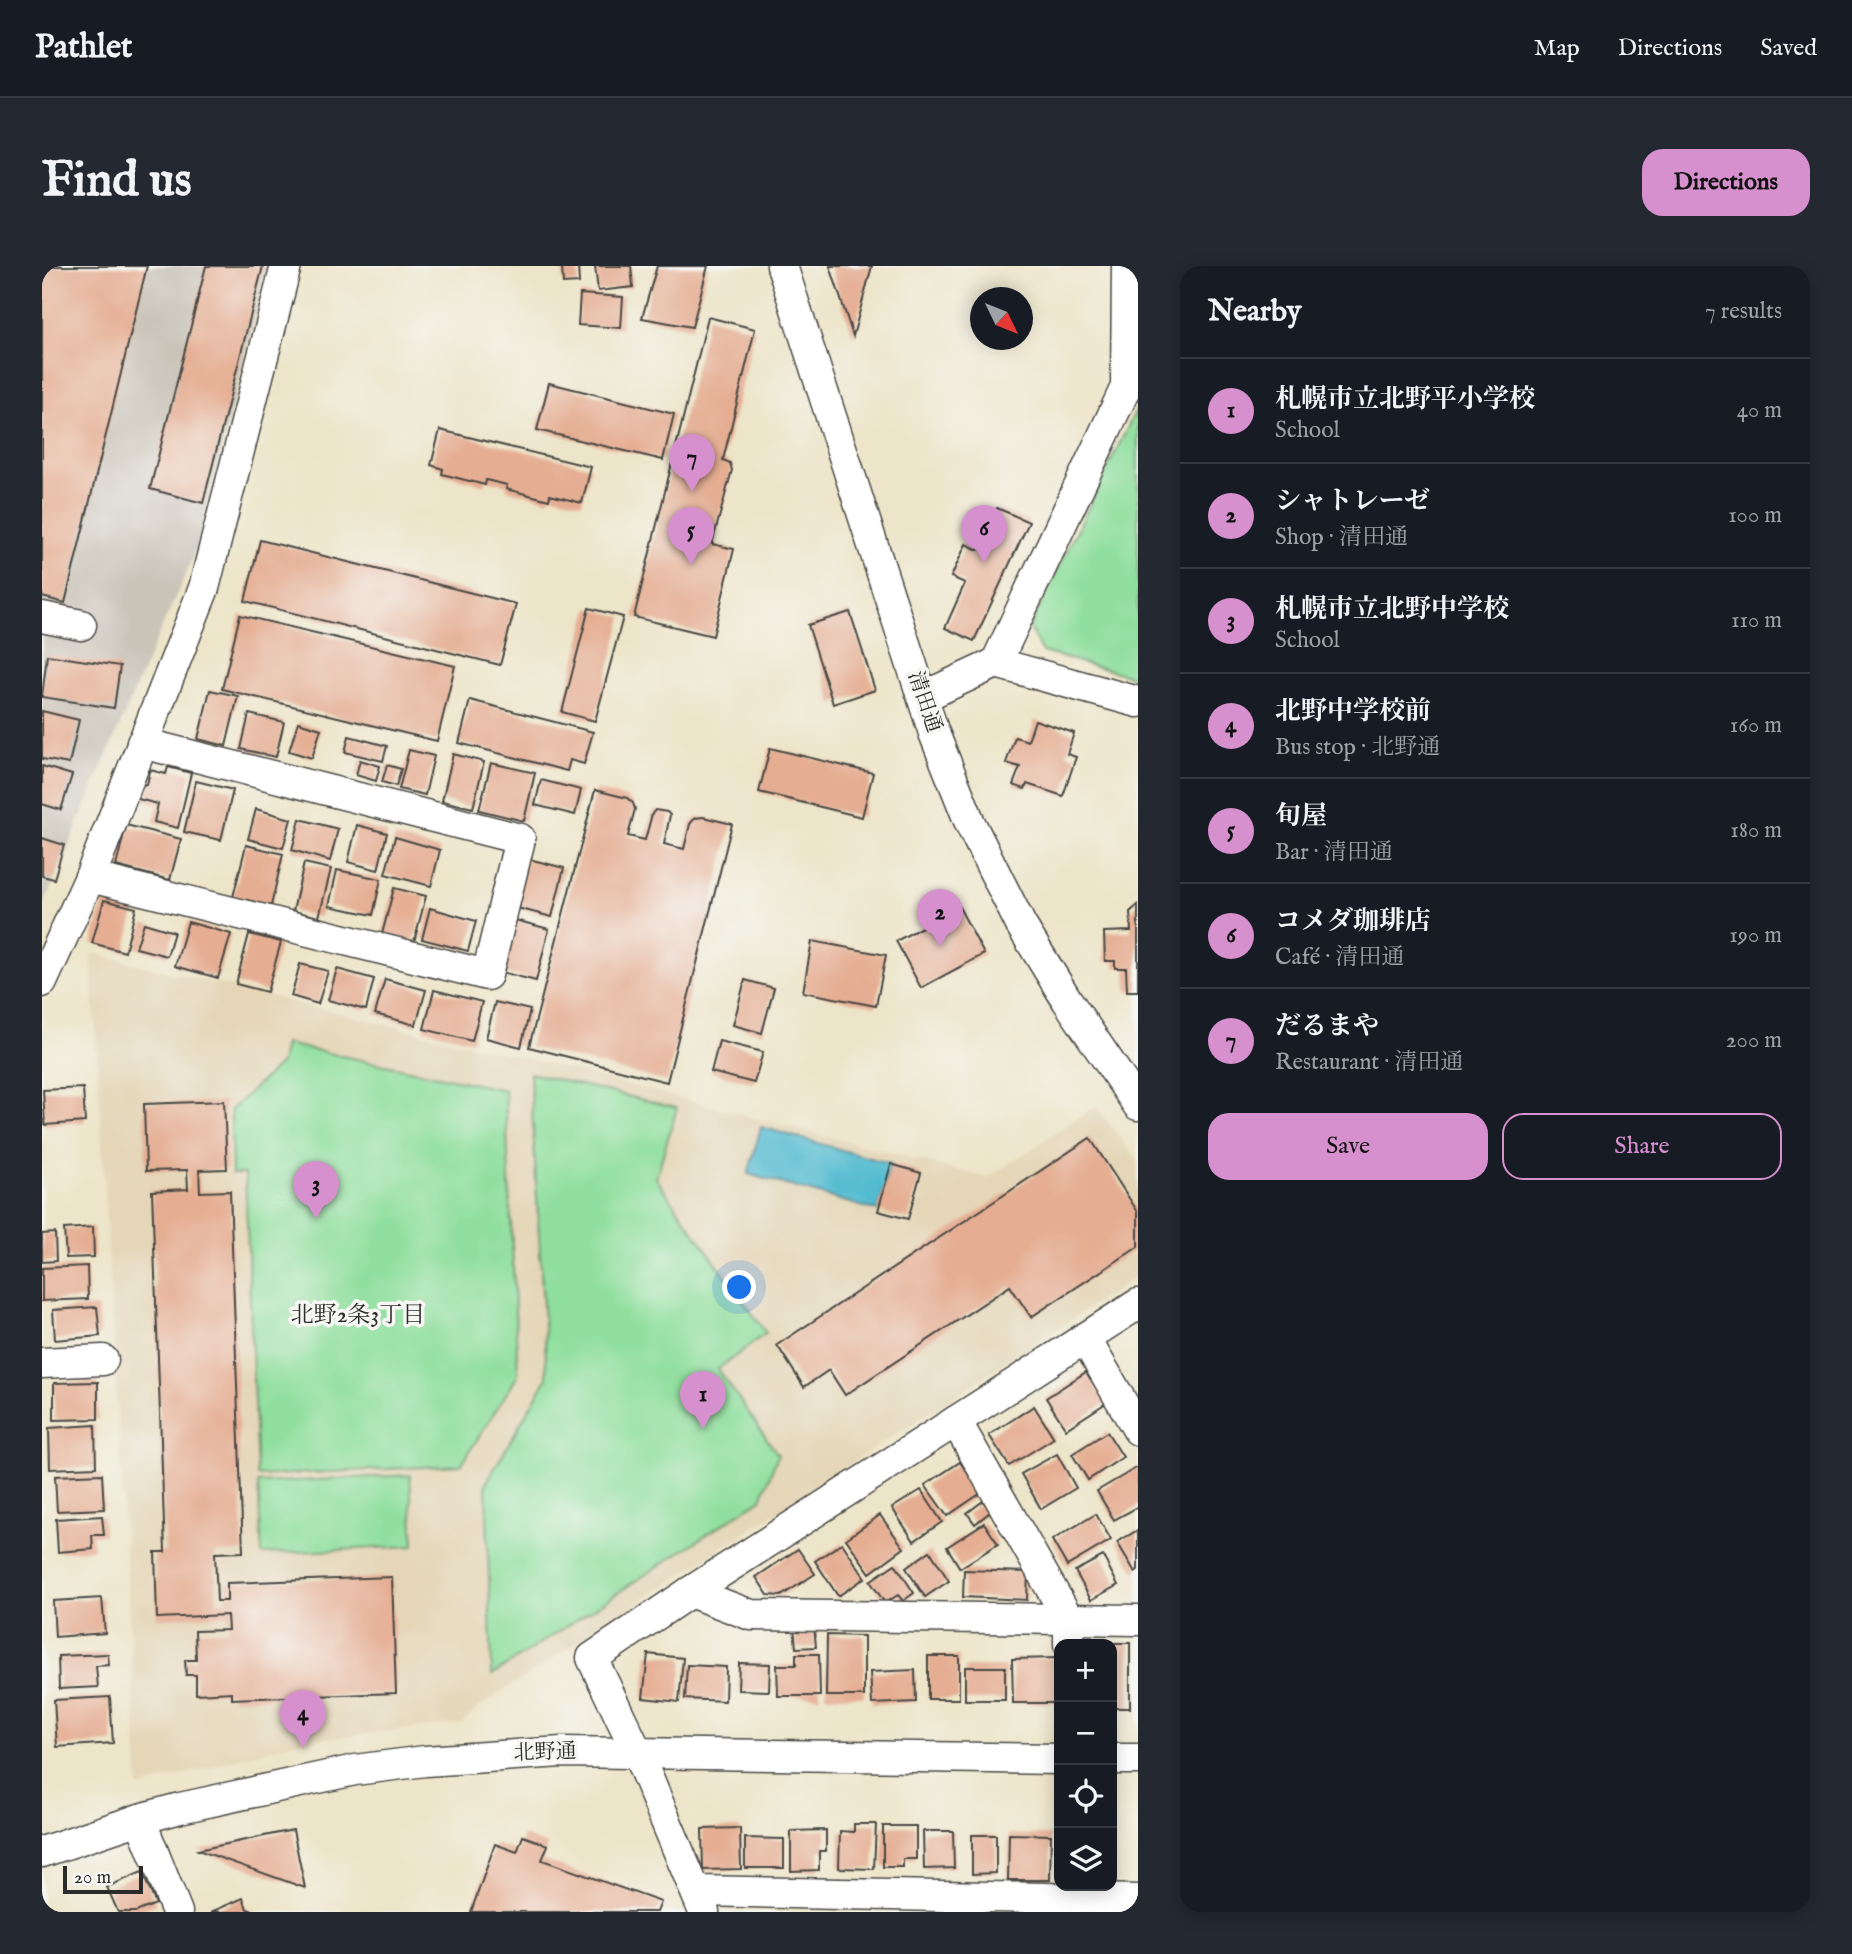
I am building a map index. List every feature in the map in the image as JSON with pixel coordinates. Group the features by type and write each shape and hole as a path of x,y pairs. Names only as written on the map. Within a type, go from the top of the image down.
{"street":[{"path":"42,982 90,877 204,588 286,266"},
{"name":"清田通","path":"782,266 934,733 970,823 1021,925 1067,1000 1138,1105"},
{"path":"996,663 1126,387 1127,266"},
{"path":"42,617 82,625"},
{"path":"923,696 996,663 1138,702"},
{"path":"90,877 487,975 520,839 142,743"},
{"path":"1138,1304 592,1658 637,1752 700,1902 1138,1900"},
{"path":"1084,1338 1138,1430"},
{"path":"42,1363 103,1360"},
{"path":"956,1421 1069,1632"},
{"path":"690,1592 751,1615 1069,1632 1138,1620"},
{"name":"北野通","path":"42,1852 141,1819 255,1790 425,1761 562,1752 1054,1759"},
{"path":"1117,1759 1138,1759"},
{"path":"141,1819 177,1912"},
{"path":"42,1842 42,1852"}],"shaded area":[{"path":"42,266 268,266 196,551 42,909"},
{"path":"91,953 517,1056 987,1178 1096,1106 1138,1162 1138,1276 479,1707 462,1723 295,1742 139,1788"}],"green space":[{"path":"1138,406 1138,678 1042,652 1029,628"},
{"path":"285,1044 505,1090 518,1375 461,1465 257,1476 245,1174 232,1174 231,1110 281,1063"},
{"path":"530,1073 677,1108 656,1178 766,1333 718,1369 778,1455 761,1499 492,1675 486,1483 547,1378"},
{"path":"410,1475 414,1546 262,1554 258,1483"}],"water":[{"path":"761,1127 891,1164 878,1211 748,1174"}],"building":[{"path":"42,266 147,266 65,603 42,597"},
{"path":"206,266 263,266 203,503 150,489"},
{"path":"562,266 578,266 579,283 563,284"},
{"path":"595,266 631,266 633,287 598,291"},
{"path":"657,266 708,266 692,327 642,318"},
{"path":"830,266 872,266 853,336"},
{"path":"580,294 623,297 621,328 578,325"},
{"path":"708,317 755,329 723,460 730,463 732,470 712,544 734,549 713,636 634,617"},
{"path":"549,383 674,414 663,460 537,430"},
{"path":"440,430 591,467 582,503 550,495 549,500 506,489 507,485 486,480 485,485 442,474 443,469 431,465"},
{"path":"997,508 1029,522 974,641 945,628 965,583 951,577 966,544 978,550"},
{"path":"260,540 516,604 500,665 245,601"},
{"path":"589,608 623,617 595,721 562,712"},
{"path":"850,612 875,690 833,704 808,625"},
{"path":"240,615 455,666 437,741 222,689"},
{"path":"47,655 120,666 114,708 42,697"},
{"path":"210,690 238,696 226,746 198,739"},
{"path":"470,700 593,732 584,764 570,760 567,771 459,743"},
{"path":"42,711 79,720 69,764 42,759"},
{"path":"249,714 284,722 276,757 241,749"},
{"path":"1035,720 1074,733 1067,754 1076,757 1063,796 1027,784 1025,789 1013,785 1020,767 1006,763 1015,737 1028,741"},
{"path":"298,722 321,729 312,758 289,751"},
{"path":"349,736 387,746 383,761 345,752"},
{"path":"770,748 873,773 862,817 759,792"},
{"path":"409,750 434,756 425,795 399,789"},
{"path":"453,754 484,762 473,808 442,801"},
{"path":"360,760 380,766 376,781 356,775"},
{"path":"491,763 535,773 524,821 479,810"},
{"path":"387,765 401,769 396,786 382,782"},
{"path":"42,766 72,775 61,810 42,804"},
{"path":"168,767 191,773 178,828 154,822 158,804 138,799 142,784 147,785 150,770 166,774"},
{"path":"541,780 581,790 575,815 535,805"},
{"path":"196,781 233,790 221,840 184,832"},
{"path":"595,790 627,798 633,803 635,809 628,836 645,840 655,810 670,815 664,844 684,849 690,824 695,818 703,817 732,824 667,1082 529,1047"},
{"path":"256,809 291,819 283,848 248,839"},
{"path":"300,819 338,829 330,861 292,850"},
{"path":"126,825 181,839 170,880 116,866"},
{"path":"357,825 387,833 378,870 348,862"},
{"path":"395,837 440,850 431,886 385,874"},
{"path":"42,838 64,845 54,879 42,876"},
{"path":"246,845 283,854 271,906 233,897"},
{"path":"525,858 564,868 552,917 513,907"},
{"path":"304,863 331,869 319,917 293,911"},
{"path":"337,870 381,879 373,915 329,906"},
{"path":"394,888 426,896 414,942 382,934"},
{"path":"104,900 136,908 125,952 92,943"},
{"path":"1138,905 1138,991 1127,991 1126,968 1115,968 1115,961 1105,961 1104,932 1131,931 1130,912"},
{"path":"959,907 984,954 921,988 896,941"},
{"path":"430,908 476,921 468,951 422,939"},
{"path":"511,919 549,929 536,981 497,971"},
{"path":"188,922 231,934 218,978 175,966"},
{"path":"144,923 174,932 167,956 136,948"},
{"path":"249,934 281,942 267,992 236,984"},
{"path":"812,941 886,955 876,1006 803,992"},
{"path":"300,964 328,971 318,1004 291,996"},
{"path":"337,969 374,979 366,1010 328,1000"},
{"path":"385,979 426,990 416,1025 375,1014"},
{"path":"745,980 774,988 762,1033 733,1025"},
{"path":"434,990 482,1002 472,1041 424,1029"},
{"path":"495,1002 530,1010 521,1047 486,1038"},
{"path":"719,1041 763,1052 754,1083 711,1072"},
{"path":"83,1088 85,1122 45,1125 43,1090"},
{"path":"224,1101 227,1169 199,1170 200,1192 230,1191 243,1552 215,1553 217,1601 227,1601 227,1583 392,1577 396,1693 232,1699 232,1692 196,1694 196,1675 186,1675 185,1660 196,1660 195,1631 228,1630 227,1615 157,1618 155,1552 165,1552 152,1191 188,1189 187,1170 146,1171 144,1104"},
{"path":"1090,1138 1138,1212 1138,1247 1031,1317 1010,1286 845,1395 829,1370 804,1387 777,1345"},
{"path":"891,1164 921,1173 908,1219 878,1211"},
{"path":"93,1227 94,1257 66,1258 64,1229"},
{"path":"55,1233 56,1261 42,1262 42,1234"},
{"path":"87,1266 88,1299 42,1301 42,1268"},
{"path":"97,1307 100,1336 55,1340 53,1310"},
{"path":"1086,1372 1106,1403 1066,1429 1046,1398"},
{"path":"98,1382 98,1419 54,1420 54,1383"},
{"path":"1034,1406 1054,1438 1009,1466 989,1435"},
{"path":"95,1425 96,1467 50,1469 49,1428"},
{"path":"1107,1432 1123,1457 1088,1480 1072,1454"},
{"path":"1057,1454 1076,1488 1041,1509 1021,1474"},
{"path":"960,1462 981,1493 947,1516 925,1485"},
{"path":"1138,1467 1138,1507 1114,1520 1097,1491"},
{"path":"102,1474 104,1509 57,1511 55,1476"},
{"path":"921,1490 942,1522 914,1541 892,1508"},
{"path":"983,1501 991,1511 975,1524 967,1513"},
{"path":"1096,1514 1111,1540 1067,1566 1052,1540"},
{"path":"880,1515 904,1548 870,1573 846,1539"},
{"path":"102,1516 104,1535 92,1535 93,1549 58,1552 56,1519"},
{"path":"984,1523 998,1544 960,1568 947,1547"},
{"path":"1138,1530 1138,1570 1135,1572 1117,1542"},
{"path":"842,1543 865,1578 838,1596 815,1561"},
{"path":"798,1549 815,1574 781,1596 768,1595 756,1577"},
{"path":"930,1551 949,1581 925,1597 906,1568"},
{"path":"1103,1556 1118,1585 1091,1600 1075,1571"},
{"path":"895,1564 914,1593 903,1601 898,1595 885,1603 870,1581"},
{"path":"964,1570 1028,1572 1027,1600 963,1597"},
{"path":"102,1598 105,1633 55,1637 53,1601"},
{"path":"814,1625 816,1647 796,1648 794,1627"},
{"path":"827,1635 864,1636 864,1696 826,1696"},
{"path":"1117,1643 1130,1643 1130,1708 1117,1708"},
{"path":"108,1654 109,1665 96,1666 98,1687 59,1689 58,1656"},
{"path":"648,1654 683,1658 679,1702 643,1698"},
{"path":"796,1654 819,1654 820,1696 778,1696 777,1665 796,1665"},
{"path":"928,1656 959,1656 959,1699 928,1699"},
{"path":"1054,1658 1054,1703 1013,1703 1012,1659"},
{"path":"739,1663 770,1664 769,1691 738,1690"},
{"path":"687,1665 726,1667 725,1701 685,1699"},
{"path":"965,1667 1005,1667 1005,1700 965,1700"},
{"path":"915,1670 916,1702 872,1704 870,1672"},
{"path":"110,1697 113,1743 57,1747 54,1700"},
{"path":"854,1824 876,1824 874,1869 839,1868 840,1831 854,1832"},
{"path":"883,1826 916,1826 916,1859 903,1859 903,1867 883,1867"},
{"path":"740,1828 741,1869 703,1870 702,1829"},
{"path":"293,1830 305,1888 198,1850"},
{"path":"826,1830 826,1851 819,1851 819,1870 791,1871 791,1831"},
{"path":"923,1831 953,1831 954,1868 924,1869"},
{"path":"1009,1834 1051,1835 1050,1880 1008,1880"},
{"path":"972,1835 996,1835 996,1873 972,1874"},
{"path":"523,1836 548,1845 542,1860 661,1902 657,1912 471,1912 495,1844 517,1852"},
{"path":"745,1838 784,1839 784,1868 745,1868"},
{"path":"142,1872 156,1904 136,1912 118,1912 107,1887"},
{"path":"243,1898 247,1909 256,1912 211,1912"}],"place":[{"name":"だるまや","path":"692,492"},
{"name":"コメダ珈琲店","path":"984,563"},
{"name":"旬屋","path":"691,565"},
{"name":"シャトレーゼ","path":"940,947"},
{"name":"札幌市立北野中学校","path":"316,1219"},
{"name":"札幌市立北野平小学校","path":"703,1429"},
{"name":"北野中学校前","path":"303,1748"}],"district":[{"name":"北野2条3丁目","path":"358,1315"}]}
